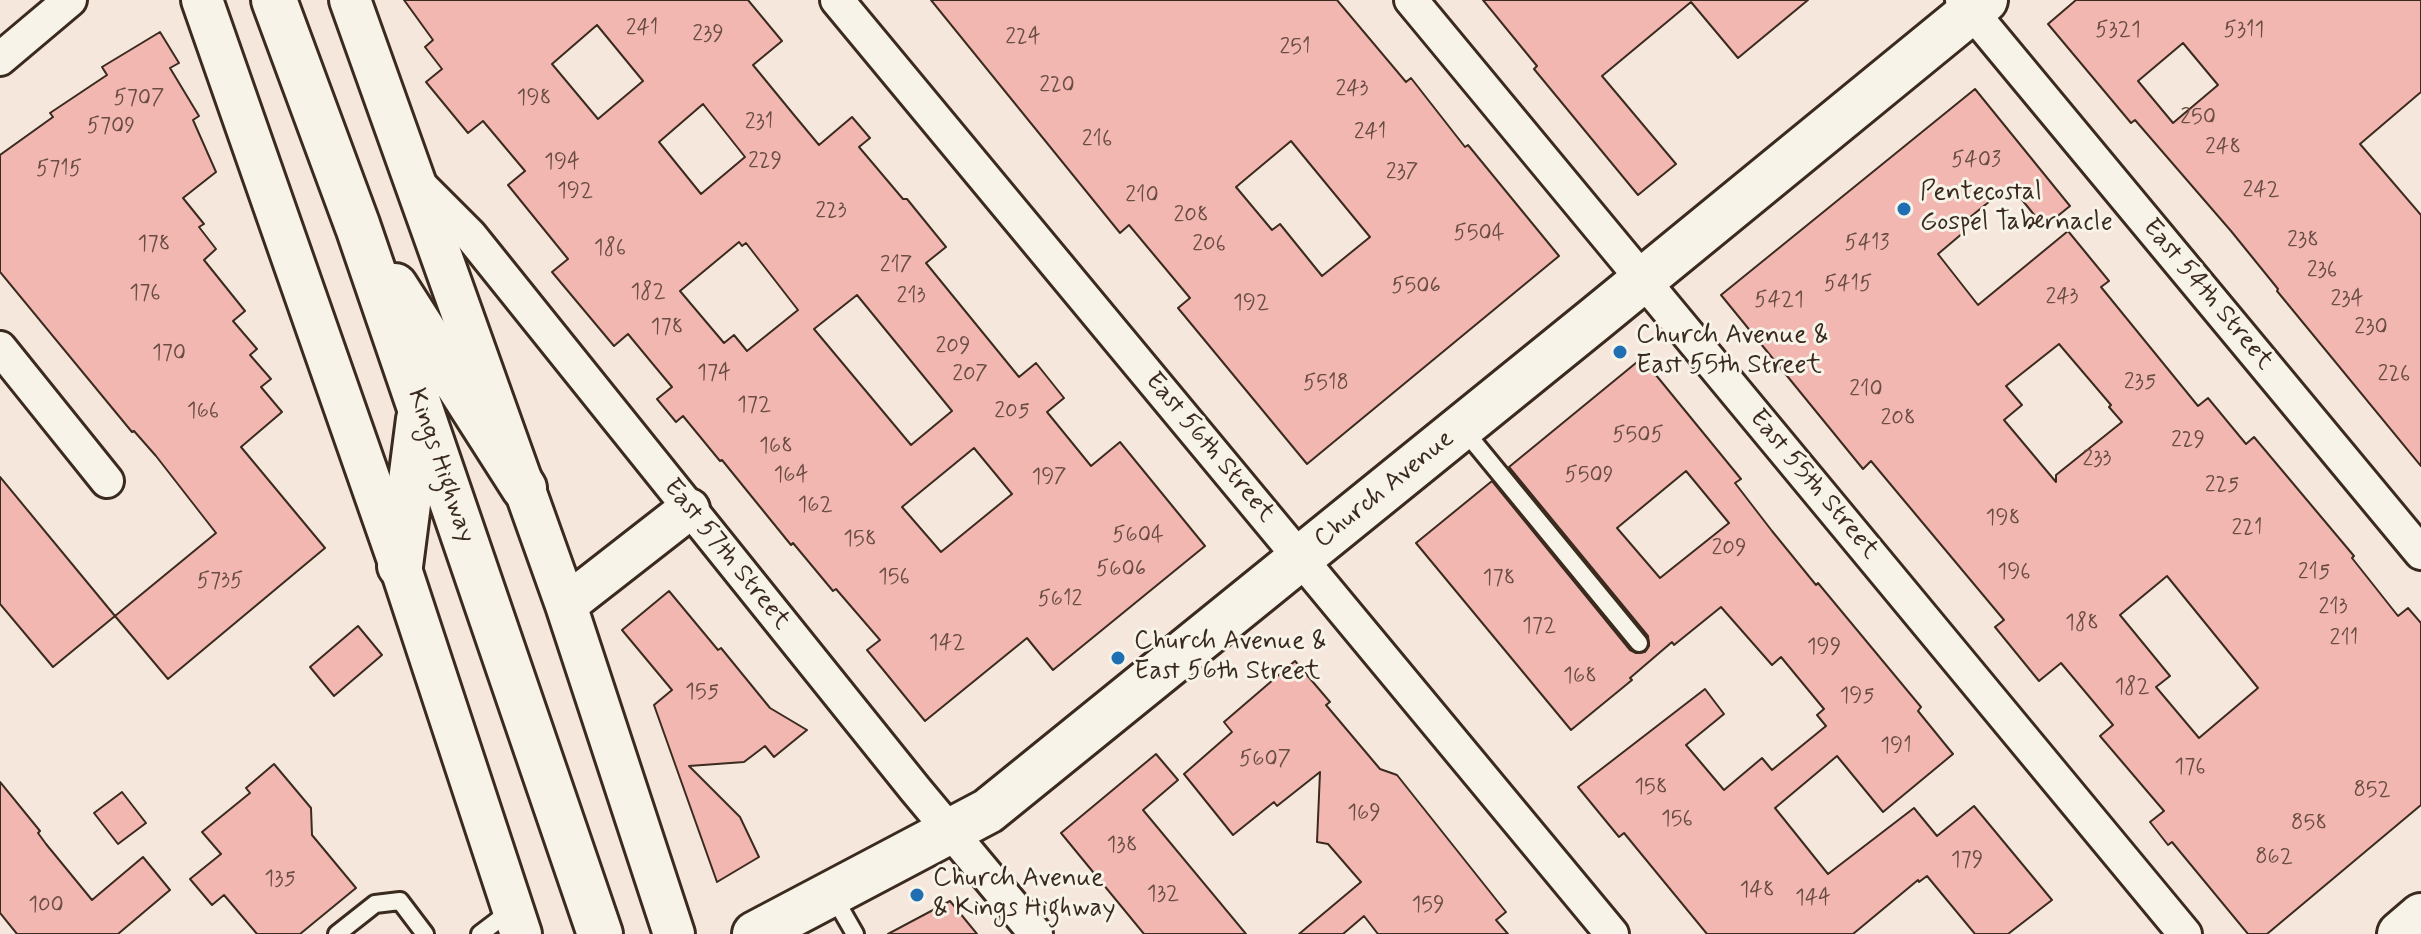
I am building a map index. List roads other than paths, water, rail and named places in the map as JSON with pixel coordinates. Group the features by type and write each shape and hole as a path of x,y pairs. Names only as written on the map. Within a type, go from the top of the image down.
{"main road":[{"name":"Kings Highway","path":"274,0 358,227 600,934"},
{"name":"Church Avenue","path":"755,934 988,811 1643,280 1973,4"},
{"path":"358,227 524,488"},
{"path":"400,566 420,409"},
{"path":"2400,934 2421,916"}],"street":[{"path":"0,59 70,0"},
{"path":"202,0 400,566 517,921"},
{"path":"350,0 566,605 674,934"},
{"name":"East 56th Street","path":"837,0 1612,934"},
{"name":"East 55th Street","path":"1411,0 2185,934"},
{"name":"East 54th Street","path":"1973,4 2421,553"},
{"name":"East 57th Street","path":"414,179 470,235 949,832 1036,934"},
{"path":"0,348 107,481"},
{"path":"566,605 689,509"}],"lane":[{"path":"1462,427 1639,643"},
{"path":"832,894 855,934"},
{"path":"337,934 375,904 400,901 425,934"},
{"path":"480,934 517,921"}],"place":[{"name":"Pentecostal Gospel Tabernacle","path":"1904,209"},
{"name":"Church Avenue & East 55th Street","path":"1620,352"},
{"name":"Church Avenue & East 56th Street","path":"1118,658"},
{"name":"Church Avenue & Kings Highway","path":"917,895"}]}
